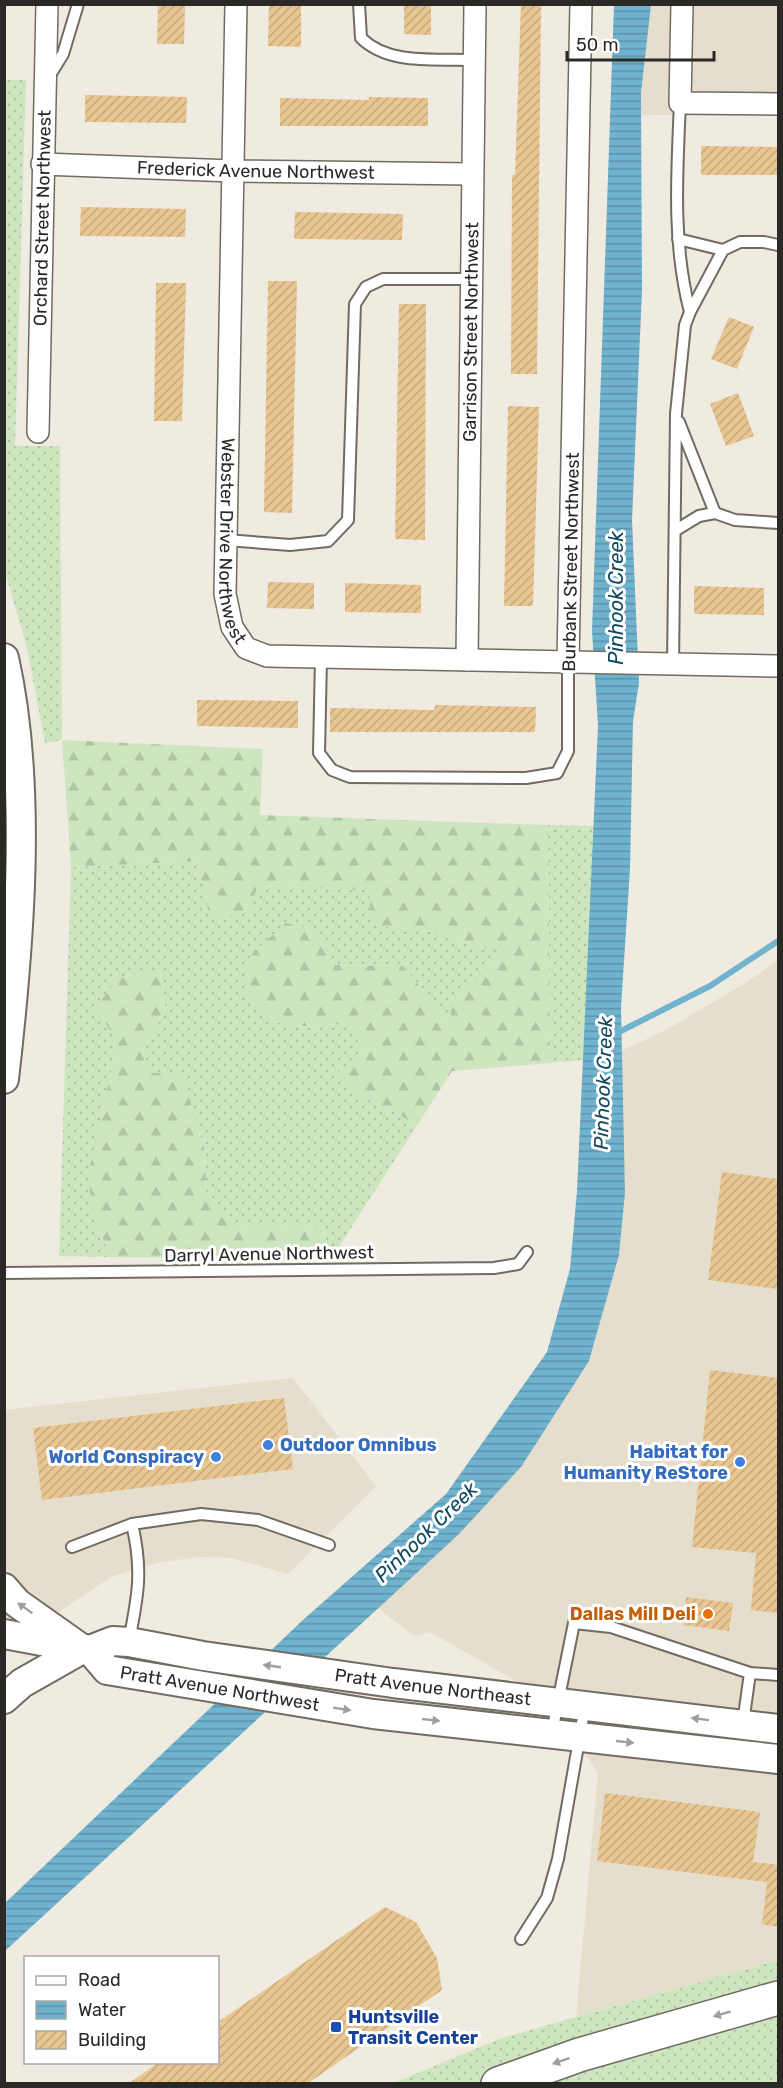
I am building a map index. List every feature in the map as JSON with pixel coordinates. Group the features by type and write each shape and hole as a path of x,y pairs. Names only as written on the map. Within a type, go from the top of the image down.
{"highway":[{"path":"498,2084 579,2055 778,1998"}],"main road":[{"path":"4,658 14,725 20,843 18,926 4,1079"},
{"name":"Pratt Avenue Northwest","path":"4,1588 17,1603 86,1649 107,1670 373,1714"},
{"path":"4,1634 86,1649"},
{"name":"Pratt Avenue Northeast","path":"4,1699 22,1683 86,1649 113,1641 129,1641 203,1656 393,1683 572,1704 739,1739 778,1759"},
{"name":"Pratt Avenue Northeast","path":"373,1714 581,1737 739,1739 778,1729"}],"street":[{"name":"Orchard Street Northwest","path":"38,432 47,4"},
{"name":"Webster Drive Northwest","path":"236,4 225,594 232,627 246,648 267,656 321,658 778,666"},
{"name":"Garrison Street Northwest","path":"467,660 471,174 475,4"},
{"name":"Burbank Street Northwest","path":"568,661 581,4"},
{"path":"682,4 680,103 778,105"},
{"name":"Frederick Avenue Northwest","path":"42,164 232,171 471,174"}],"lane":[{"path":"46,80 63,54 78,4"},
{"path":"359,4 361,38 374,50 390,57 474,60"},
{"path":"680,103 676,197 678,239 683,286 690,312"},
{"path":"678,239 723,250"},
{"path":"667,664 676,530 676,414 685,326 723,250 740,242 764,242 778,245"},
{"path":"226,540 290,545 328,541 348,520 355,304 366,287 384,279 470,279"},
{"path":"676,414 715,513"},
{"path":"676,530 699,516 715,513 735,520 778,523"},
{"name":"Burbank Street Northwest","path":"321,658 319,753 332,770 350,777 526,778 557,773 568,751 568,661"},
{"name":"Darryl Avenue Northwest","path":"4,1273 494,1268 518,1264 527,1252"},
{"path":"72,1547 132,1524 201,1514 258,1520 329,1545"},
{"path":"129,1641 140,1590 138,1551 132,1524"},
{"path":"521,1939 547,1898 555,1869 581,1737 572,1704 574,1623 611,1627 750,1673 778,1675"},
{"path":"739,1739 750,1673"},
{"path":"552,1733 572,1704"}],"shaded area":[{"path":"651,5 778,5 778,116 641,115 641,93"},
{"path":"778,960 778,1960 576,2017 598,1773 551,1701 430,1632 414,1636 378,1608 458,1535 589,1361 619,1255 625,1193 621,1051 664,1031 744,984"},
{"path":"293,1378 376,1486 288,1574 232,1558 198,1557 157,1563 113,1576 5,1647 4,1410"}],"green space":[{"path":"5,80 26,80 15,446 60,446 62,740 45,743 27,648 5,571"},
{"path":"62,740 263,749 260,815 548,825 550,1063 452,1071 416,1127 402,1116 360,1095 338,1070 366,1055 349,1024 302,1026 268,1021 243,995 250,956 286,923 318,930 334,965 403,966 449,1022 453,1003 486,972 504,945 484,949 431,931 371,925 369,890 257,886 250,911 210,920 198,861 71,867"},
{"path":"548,825 594,826 583,1060 550,1063"},
{"path":"199,861 210,920 257,886 370,890 371,925 431,931 484,949 504,945 486,972 453,1003 450,1023 403,966 334,965 243,995 268,1021 302,1026 349,1024 366,1055 339,1070 360,1095 402,1116 416,1127 331,1259 322,1227 234,1225 206,1191 205,1152 182,1073 149,1073 142,1054 165,1009 161,971 118,977 112,1068 103,1109 93,1212 110,1257 59,1256 71,867"},
{"path":"161,971 165,1009 142,1054 150,1073 182,1073 205,1152 206,1191 235,1225 322,1227 331,1259 110,1257 93,1212 88,1175 112,1068 114,1035 95,1009 118,977"},
{"path":"778,1960 778,2083 391,2084 502,2038"}],"water":[{"name":"Pinhook Creek","path":"614,5 651,5 641,93 642,290 632,520 639,683 633,721 630,869 621,1007 625,1193 619,1255 589,1361 521,1467 458,1535 5,1951 5,1903 304,1619 446,1494 547,1352 570,1269 577,1191 598,725 592,631"}],"building":[{"path":"158,4 185,4 184,44 157,44"},
{"path":"269,4 301,4 301,47 268,46"},
{"path":"404,4 431,4 431,35 404,34"},
{"path":"521,4 541,4 537,374 511,374 512,175 515,175"},
{"path":"85,95 187,97 186,123 85,122"},
{"path":"369,97 428,98 428,126 280,126 280,98 369,100"},
{"path":"701,146 777,147 777,175 701,175"},
{"path":"81,207 186,209 185,237 80,236"},
{"path":"295,212 403,214 402,240 294,239"},
{"path":"268,281 297,281 292,513 264,512"},
{"path":"156,283 186,283 182,421 154,421"},
{"path":"399,304 426,304 425,540 395,539"},
{"path":"729,317 754,327 737,369 711,359"},
{"path":"738,393 754,436 726,446 710,404"},
{"path":"508,406 539,407 533,606 504,606"},
{"path":"268,582 314,583 314,609 267,608"},
{"path":"345,583 421,585 421,613 345,612"},
{"path":"694,586 764,588 764,615 694,614"},
{"path":"197,700 298,701 298,728 197,726"},
{"path":"435,705 536,707 535,732 330,732 330,708 434,710"},
{"path":"722,1172 778,1179 778,1289 708,1280"},
{"name":"Habitat for Humanity ReStore","path":"710,1370 778,1378 778,1613 751,1610 756,1553 692,1547"},
{"path":"284,1398 293,1469 42,1500 33,1428"},
{"name":"Dallas Mill Deli","path":"686,1597 733,1603 729,1631 683,1625"},
{"path":"605,1793 760,1812 753,1862 778,1865 778,1927 762,1924 767,1882 597,1861"},
{"path":"385,1907 416,1922 437,1958 442,1990 307,2084 128,2084 156,2064 219,2064 219,2021"}],"waterway":[{"name":"Pinhook Creek","path":"615,1034 710,986 778,941"}],"place":[{"name":"Outdoor Omnibus","path":"268,1445"},
{"name":"World Conspiracy","path":"216,1457"},
{"name":"Habitat for Humanity ReStore","path":"740,1462"},
{"name":"Dallas Mill Deli","path":"708,1614"},
{"name":"Huntsville Transit Center","path":"336,2027"}]}
